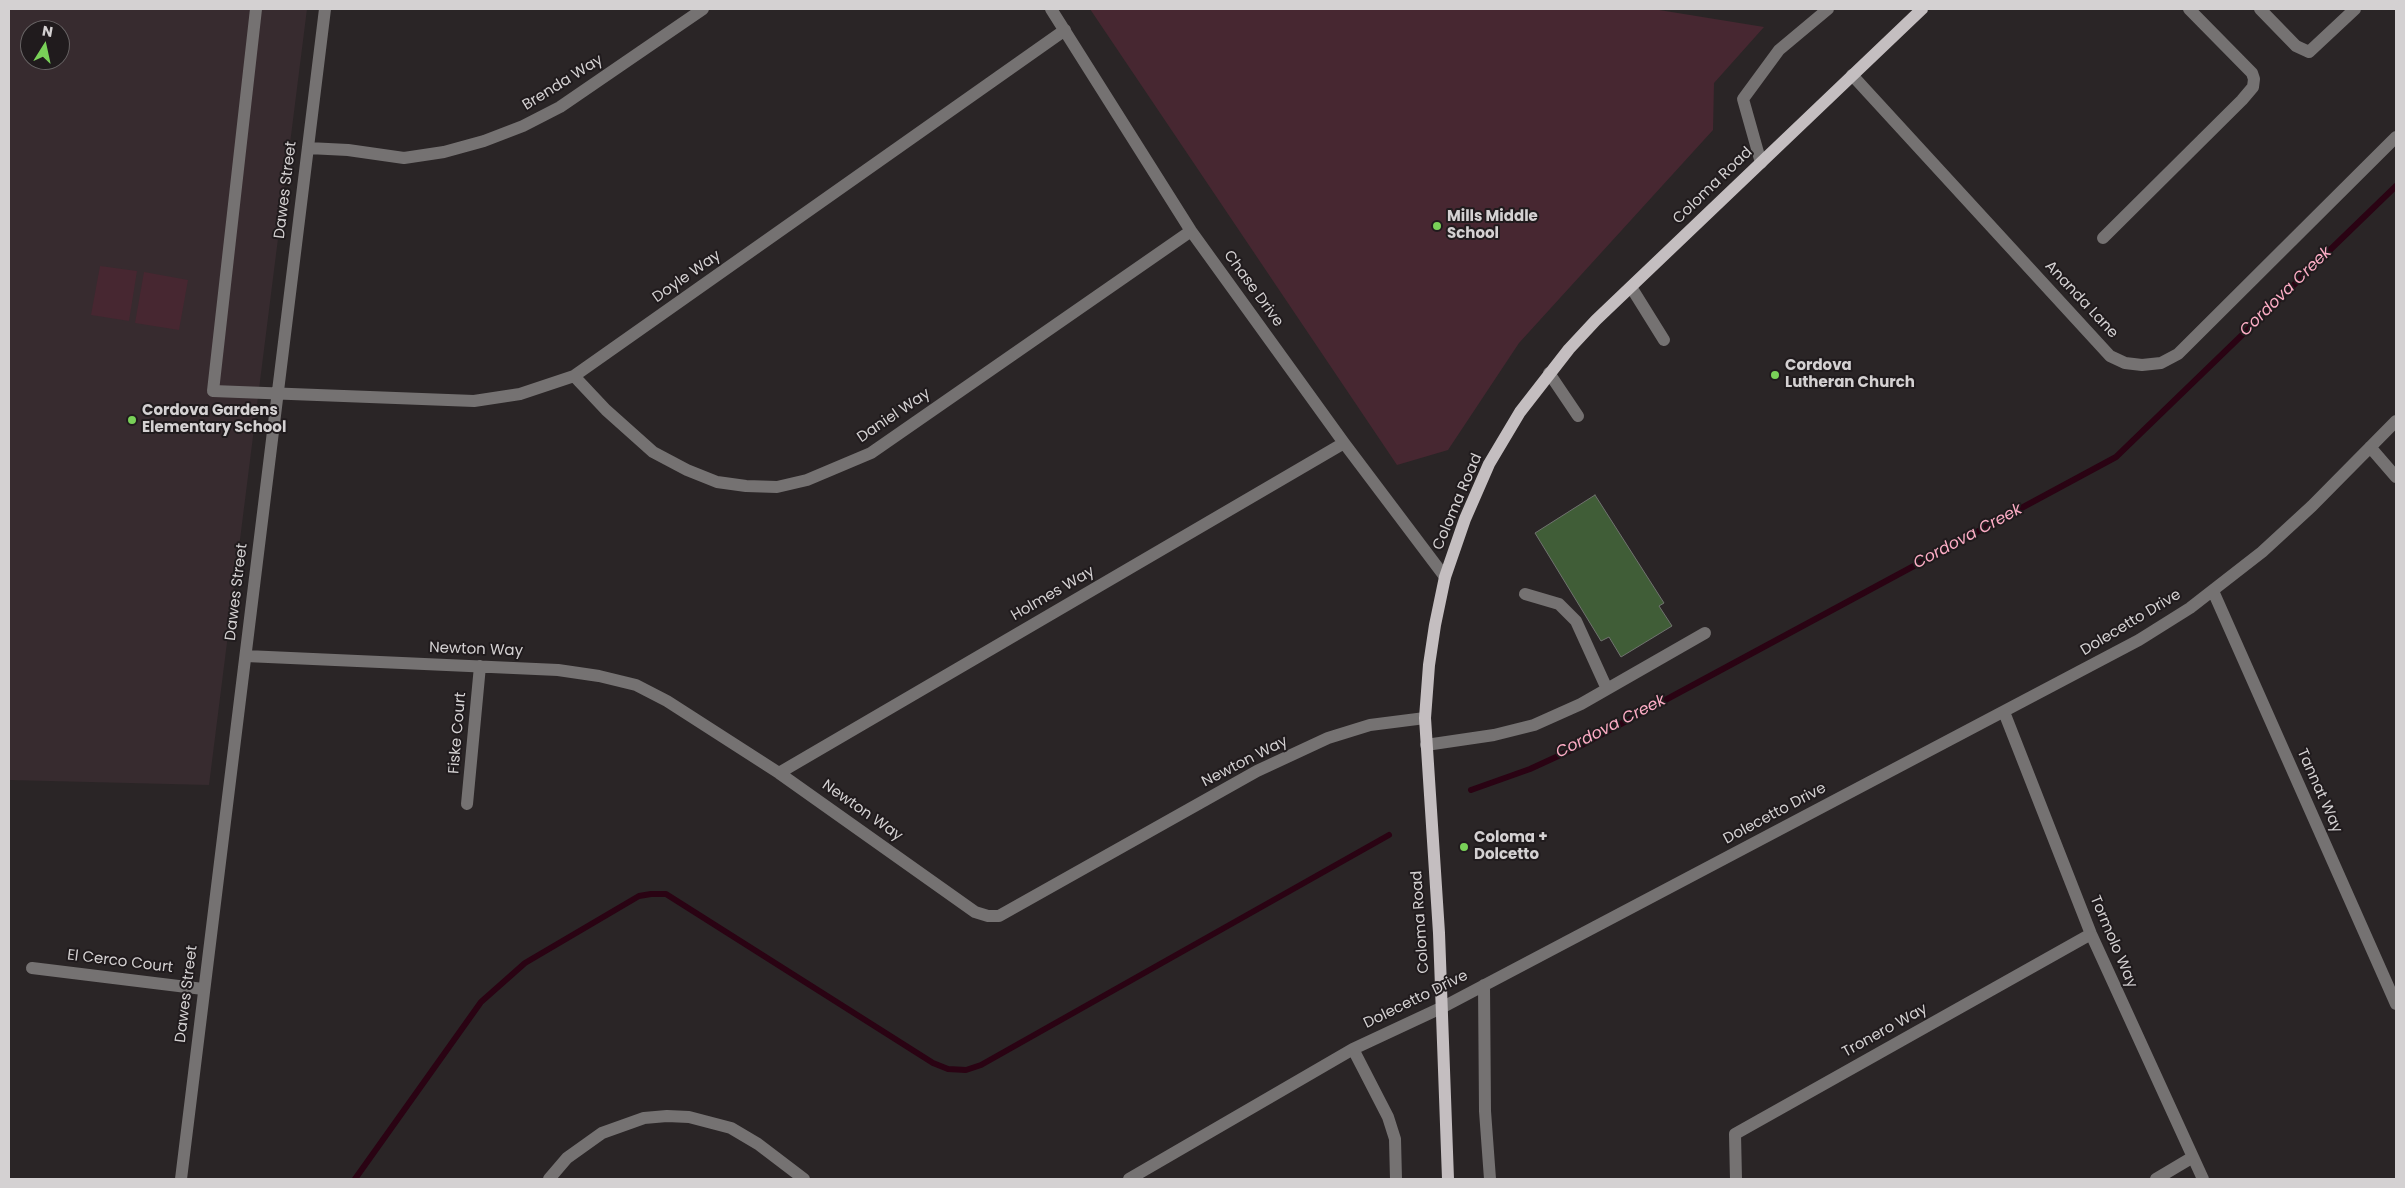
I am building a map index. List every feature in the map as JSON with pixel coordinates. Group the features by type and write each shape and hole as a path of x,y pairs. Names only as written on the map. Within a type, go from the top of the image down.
{"main road":[{"name":"Coloma Road","path":"1448,1179 1443,1006 1425,718 1429,665 1445,577 1465,519 1489,464 1520,412 1569,349 1631,287 1922,9"}],"street":[{"name":"Doyle Way","path":"256,9 213,391 276,395 474,401 520,394 574,376 1065,30"},
{"name":"Dawes Street","path":"180,1179 246,656 276,395 326,9"},
{"name":"Brenda Way","path":"308,148 348,150 404,158 444,152 484,141 523,126 560,107 703,9"},
{"name":"Chase Drive","path":"1051,9 1191,231 1344,442 1445,577"},
{"path":"1761,163 1743,100 1779,50 1828,9"},
{"path":"2103,238 2242,100 2252,87 2254,79 2252,73 2190,9"},
{"path":"2260,9 2296,46 2309,52 2355,9"},
{"name":"Ananda Lane","path":"1852,75 2110,356 2125,363 2142,365 2161,362 2178,354 2396,137"},
{"name":"Daniel Way","path":"574,376 606,410 653,452 687,470 717,482 746,486 777,487 807,480 871,453 1191,231"},
{"path":"1631,287 1664,340"},
{"path":"1549,374 1578,416"},
{"name":"Dolecetto Drive","path":"1129,1179 1353,1049 1484,985 2139,640 2213,591 2262,552 2396,421"},
{"name":"Holmes Way","path":"779,773 1344,442"},
{"path":"2370,447 2396,477"},
{"name":"Tannat Way","path":"2213,591 2396,1004"},
{"path":"1525,594 1559,604 1576,621 1607,689"},
{"path":"1426,745 1494,735 1534,724 1581,704 1705,633"},
{"name":"Newton Way","path":"246,656 558,670 598,676 636,685 667,701 779,773 975,912 999,916 1257,771 1328,738 1370,725 1425,718"},
{"name":"Fiske Court","path":"468,804 480,666"},
{"name":"Tormolo Way","path":"2004,712 2091,934 2203,1179"},
{"name":"Tronero Way","path":"1736,1179 1735,1134 2091,934"},
{"name":"El Cerco Court","path":"32,968 203,989"},
{"path":"1484,985 1485,1111 1490,1179"},
{"path":"1353,1049 1388,1116 1395,1139 1396,1179"},
{"path":"549,1179 567,1158 602,1133 644,1118 667,1116 689,1117 731,1128 758,1144 804,1179"},
{"path":"2156,1179 2192,1157"}],"shaded area":[{"name":"Cordova Gardens Elementary School","path":"9,9 307,9 209,785 9,780"},
{"name":"Mills Middle School","path":"1090,9 1653,9 1764,27 1714,83 1713,130 1519,343 1448,450 1397,465"},
{"path":"100,266 137,271 129,321 91,315"},
{"path":"144,272 188,280 179,330 135,323"}],"building":[{"path":"1595,495 1664,603 1659,606 1672,626 1621,657 1609,637 1601,641 1535,533"}],"waterway":[{"name":"Cordova Creek","path":"1471,790 1530,769 1580,746 2116,457 2396,186"},
{"path":"355,1179 481,1002 525,963 639,896 666,894 933,1063 948,1069 966,1070 981,1065 1389,835"}],"place":[{"name":"Mills Middle School","path":"1437,226"},
{"name":"Cordova Lutheran Church","path":"1775,375"},
{"name":"Cordova Gardens Elementary School","path":"132,420"},
{"name":"Coloma + Dolcetto","path":"1464,847"}]}
